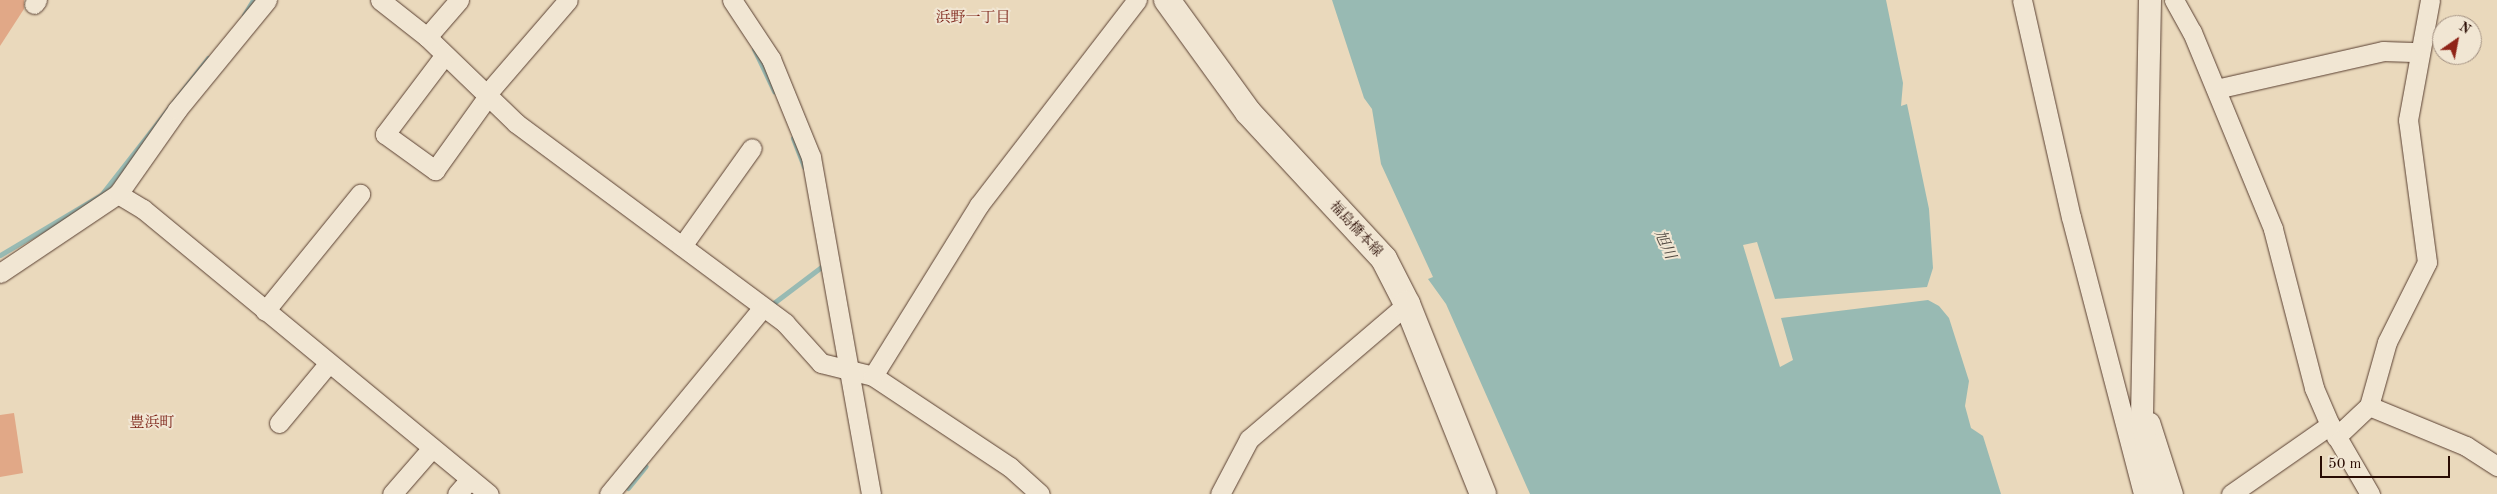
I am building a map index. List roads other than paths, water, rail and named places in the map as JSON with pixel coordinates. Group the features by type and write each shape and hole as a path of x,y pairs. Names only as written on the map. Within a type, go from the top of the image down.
{"main road":[{"name":"福島橋本線","path":"1167,0 1248,112 1384,259 1407,304 1483,494"}],"street":[{"path":"0,273 106,206 118,194 177,110 267,0"},
{"path":"380,0 427,37 444,56 516,123 763,307 838,367 873,376 1010,467 1040,494"},
{"path":"427,37 459,0"},
{"path":"444,56 385,134 435,170 487,96 568,0"},
{"path":"732,0 771,59 812,157 838,367 871,494"},
{"path":"873,376 979,205 1137,0"},
{"path":"2022,0 2071,217 2143,494"},
{"path":"2150,0 2142,394 2155,494"},
{"path":"2174,0 2216,89 2273,229 2314,388 2333,431 2370,494"},
{"path":"2231,494 2333,431 2369,406 2387,342 2427,262 2408,120 2430,0"},
{"path":"2216,89 2384,50 2420,52"},
{"path":"682,246 752,148"},
{"path":"118,194 143,209 328,364 490,494"},
{"path":"265,312 360,194"},
{"path":"1220,494 1249,439 1407,304"},
{"path":"609,494 763,307"},
{"path":"280,423 328,364"},
{"path":"2142,394 2173,494"},
{"path":"2369,406 2466,446 2497,466"},
{"path":"392,494 432,448"},
{"path":"458,494 470,479"}],"water":[{"name":"旭川","path":"1332,0 1886,0 1903,83 1901,106 1907,104 1929,209 1933,268 1927,287 1775,299 1757,242 1743,245 1780,367 1793,360 1781,318 1928,300 1939,306 1949,318 1969,381 1965,406 1971,428 1983,436 2001,494 1530,494 1446,304 1428,279 1433,277 1381,164 1372,109 1364,98"}],"waterway":[{"path":"244,15 253,0"},
{"path":"754,49 774,91"},
{"path":"0,255 101,195 208,58"},
{"path":"793,138 804,167"},
{"path":"771,305 821,267"},
{"path":"628,488 646,466"}],"district":[{"name":"浜野一丁目","path":"973,19"},
{"name":"豊浜町","path":"152,424"}]}
